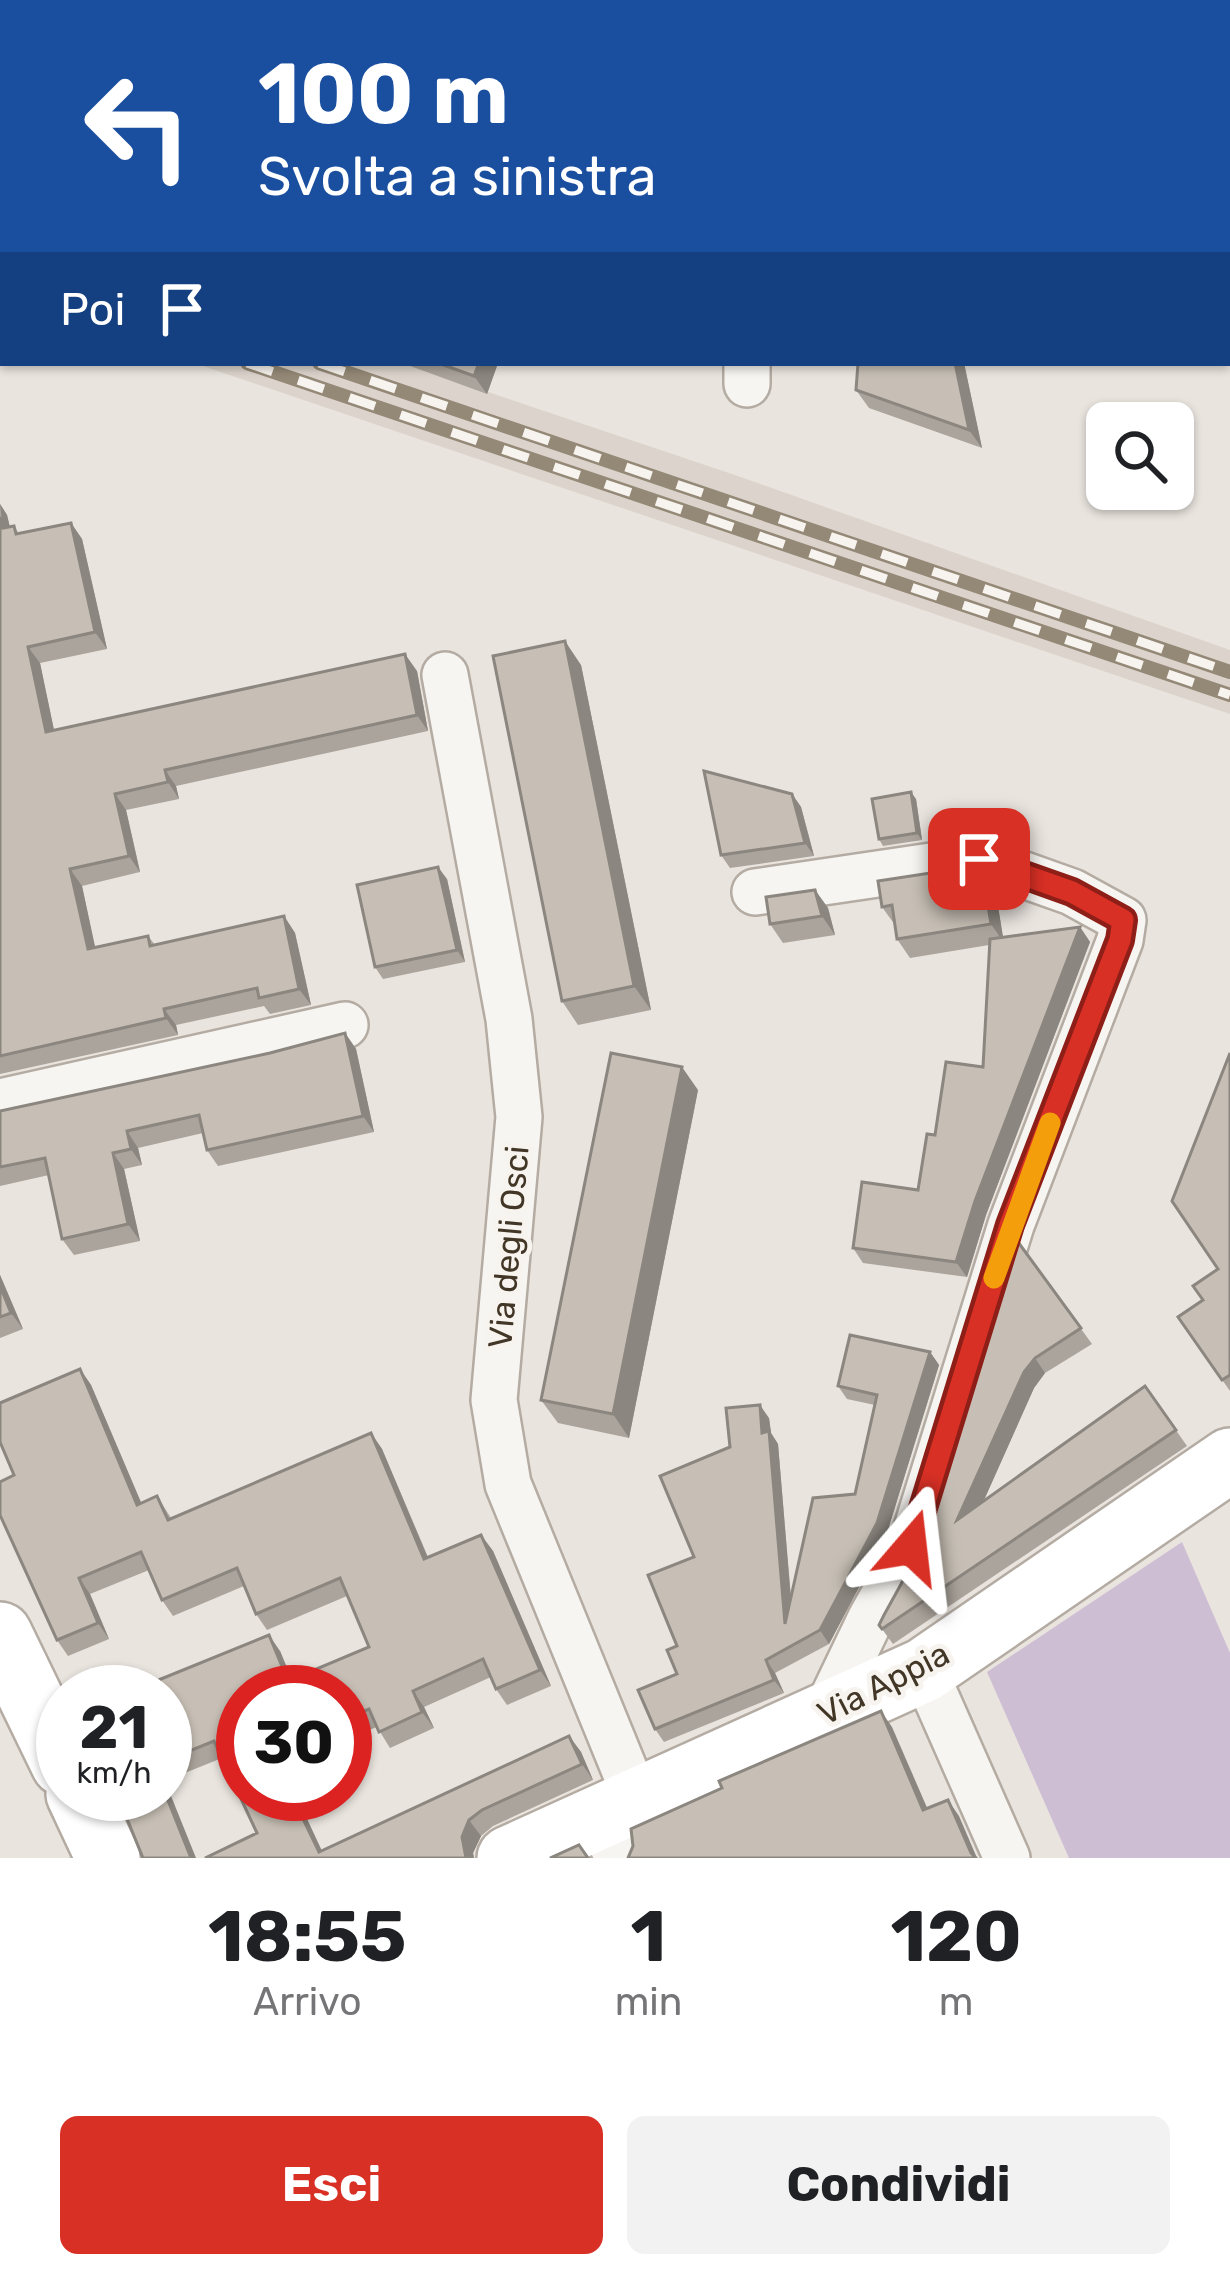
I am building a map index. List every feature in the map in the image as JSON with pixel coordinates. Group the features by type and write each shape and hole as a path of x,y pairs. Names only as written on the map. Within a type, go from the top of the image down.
{"street":[{"name":"Via degli Osci","path":"445,675 509,1019 519,1117 494,1400 508,1484 618,1824"},
{"path":"755,892 979,859 1072,892 1123,920 1120,940 1010,1225 911,1547 825,1714"},
{"path":"0,1102 345,1025"},
{"name":"Via Appia","path":"509,1858 618,1824 825,1714 924,1670 1230,1460"},
{"path":"0,1634 36,1708"},
{"path":"924,1670 1007,1858"},
{"path":"91,1821 109,1858"}],"shaded area":[{"path":"203,366 411,366 732,474 1230,650 1230,714"},
{"path":"1182,1542 1230,1653 1230,1858 1069,1858 987,1672"}],"building":[{"path":"446,366 478,366 474,376"},
{"path":"858,366 956,366 969,430 856,390"},
{"path":"0,517 3,528 14,526 16,534 71,523 95,632 28,647 46,732 405,654 417,715 165,770 168,782 115,794 129,856 70,869 88,949 148,936 150,946 284,916 299,989 259,998 257,988 164,1009 166,1018 0,1056"},
{"path":"565,641 634,986 562,1001 493,656"},
{"path":"704,771 792,794 805,843 721,855"},
{"path":"911,792 917,833 879,839 872,799"},
{"path":"438,867 457,950 375,967 357,885"},
{"path":"963,868 983,875 991,924 897,939 892,905 882,907 878,881"},
{"path":"815,890 822,916 770,924 766,897"},
{"path":"1080,927 956,1262 853,1248 862,1182 918,1190 927,1134 935,1135 946,1062 983,1067 990,939"},
{"path":"345,1033 363,1116 207,1150 199,1115 127,1131 131,1149 113,1153 128,1224 62,1239 45,1158 0,1167 0,1111"},
{"path":"611,1053 682,1067 613,1414 541,1400"},
{"path":"1230,1053 1230,1375 1222,1380 1178,1317 1203,1300 1193,1286 1218,1269 1172,1201"},
{"path":"1018,1242 1081,1328 1035,1358 1024,1372 957,1520 1145,1386 1176,1430 882,1629 879,1625 926,1539"},
{"path":"0,1286 11,1313 0,1317"},
{"path":"850,1335 930,1352 877,1523 820,1630 766,1660 774,1680 655,1729 638,1690 677,1674 667,1650 677,1646 648,1575 694,1557 660,1476 730,1447 726,1408 760,1405 762,1433 769,1431 785,1624 813,1498 855,1494 877,1395 838,1386"},
{"path":"80,1369 137,1505 157,1496 168,1520 371,1433 424,1559 481,1535 540,1670 496,1689 483,1659 413,1691 422,1712 379,1732 372,1716 372,1665 326,1665 369,1647 340,1578 256,1614 237,1568 162,1600 141,1552 79,1578 98,1623 57,1640 0,1515 0,1482 14,1475 0,1442 0,1403"},
{"path":"269,1635 281,1665 216,1665 216,1745 214,1741 192,1750 192,1666"},
{"path":"881,1711 923,1810 948,1800 976,1858 628,1858 633,1846 631,1829 722,1788 719,1781"},
{"path":"569,1736 582,1764 469,1820 462,1837 466,1858 205,1858 257,1833 251,1821 304,1821 319,1852"},
{"path":"128,1821 176,1821 191,1858 143,1858"},
{"path":"579,1845 588,1858 550,1858"}],"railway":[{"path":"256,366 1230,695"},
{"path":"328,366 1230,672"}],"slow traffic":[{"path":"994,1278 1050,1123"}],"route":[{"path":"911,1547 1010,1225 1120,940 1123,920 1072,892 979,859"}]}
